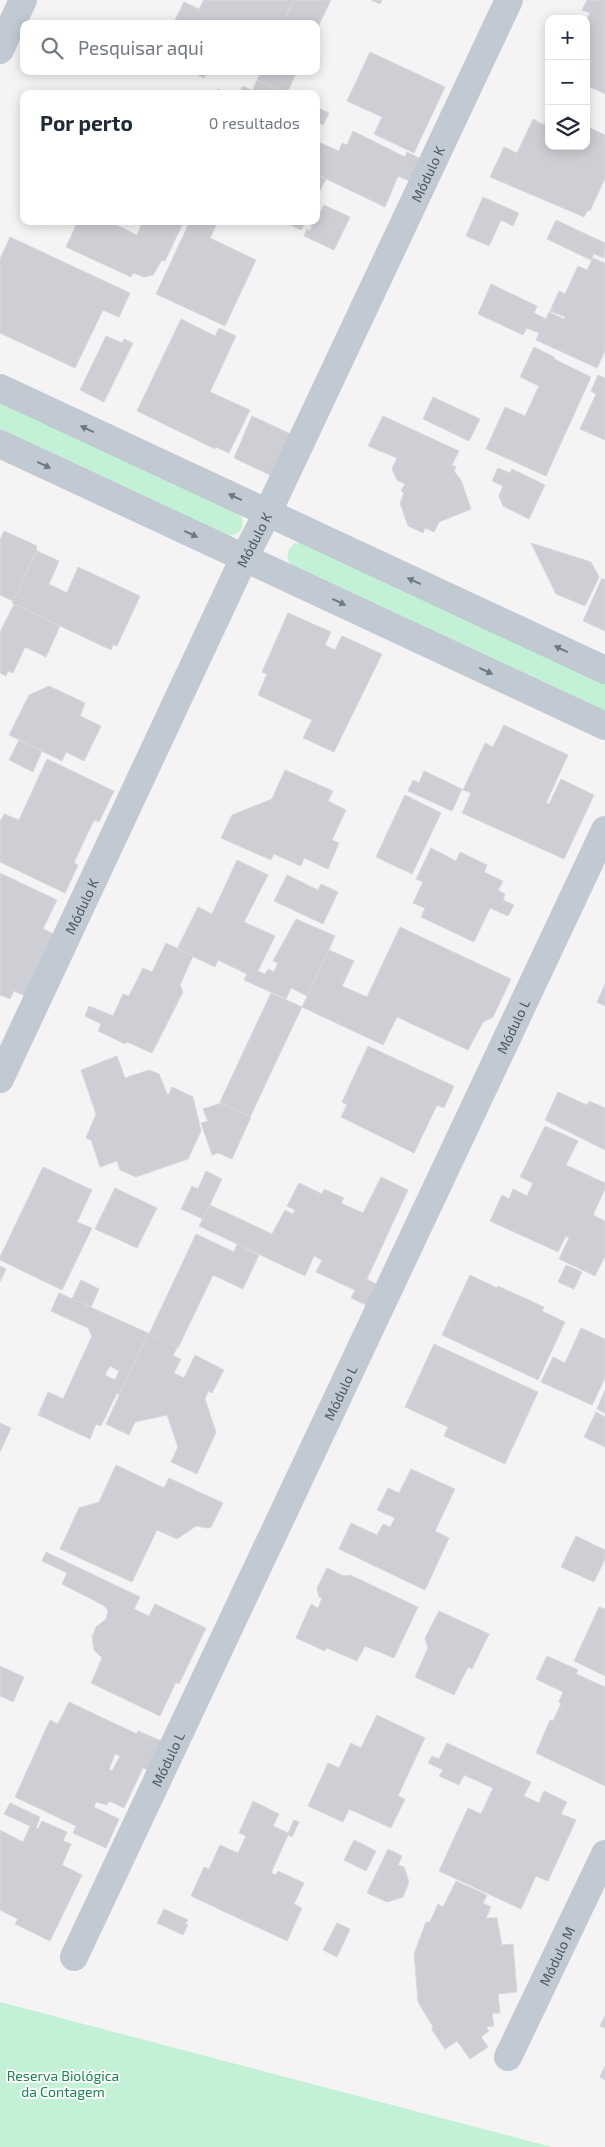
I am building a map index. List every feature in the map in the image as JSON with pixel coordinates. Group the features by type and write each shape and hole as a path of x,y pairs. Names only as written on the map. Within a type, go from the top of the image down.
{"street":[{"path":"0,50 23,0"},
{"name":"Módulo K","path":"0,1079 244,558 268,512 509,0"},
{"path":"0,388 605,670"},
{"path":"0,444 605,726"},
{"name":"Módulo L","path":"74,1957 605,830"},
{"name":"Módulo M","path":"508,2057 605,1854"}],"green space":[{"path":"0,401 238,512 241,516 242,527 237,533 228,536 0,430"},
{"path":"295,543 302,543 605,683 605,712 292,567 288,560 288,554 290,548"},
{"name":"Reserva Biológica da Contagem","path":"0,2002 552,2147 0,2147"}],"building":[{"path":"204,0 294,0 285,20 175,20 184,2 199,9"},
{"path":"294,0 331,0 320,23 320,20 285,20"},
{"path":"371,0 382,0 380,4"},
{"path":"587,0 605,0 605,94 590,87 590,13 582,10"},
{"path":"370,52 445,87 414,153 374,134 382,117 347,101"},
{"path":"260,75 295,75 288,90 280,90 257,80"},
{"path":"257,80 280,90 253,90"},
{"path":"243,86 251,90 241,90"},
{"path":"320,109 329,113 323,125 320,124"},
{"path":"533,119 544,125 545,122 545,150 590,150 590,128 605,135 605,178 590,211 588,210 584,217 490,177 504,147 517,153"},
{"path":"353,131 405,157 407,152 429,163 418,185 398,176 385,207 320,176 320,143 339,151 342,143 347,145"},
{"path":"320,176 326,179 320,190"},
{"path":"483,197 519,213 513,226 501,220 489,246 466,236"},
{"path":"324,205 350,217 334,250 304,236 307,229 310,231 312,226 310,225 320,225 320,213"},
{"path":"556,220 605,243 604,258 594,254 591,260 547,239"},
{"path":"76,225 116,225 137,235 141,225 182,225 165,261 162,260 153,275 144,277 133,273 131,277 66,247"},
{"path":"188,225 216,225 210,238 256,260 225,326 156,294"},
{"path":"291,225 304,225 301,230"},
{"path":"10,237 130,293 119,317 103,310 75,368 0,333 0,259"},
{"path":"593,258 605,263 605,351 597,368 536,340 539,333 527,328 523,335 478,314 491,284 537,306 534,313 546,319 549,312 564,319 565,317 550,311 559,291 565,294 578,266 587,270"},
{"path":"181,319 215,336 219,328 236,336 210,392 250,410 229,453 216,447 215,449 137,411"},
{"path":"106,336 122,343 124,339 133,343 104,402 80,390"},
{"path":"534,347 591,377 546,476 486,449 505,407 525,416 539,386 520,377"},
{"path":"598,375 605,378 605,440 580,429 596,394 591,391"},
{"path":"433,397 480,419 469,441 423,419"},
{"path":"252,416 293,435 272,476 234,458"},
{"path":"383,416 459,451 452,465 456,467 454,471 461,480 471,509 439,522 434,532 425,528 423,533 408,526 400,503 404,493 401,491 405,484 397,480 392,469 397,458 368,446"},
{"path":"498,468 510,473 512,469 545,485 529,519 503,506 499,496 503,486 492,481"},
{"path":"4,531 37,546 37,550 13,601 0,595 0,540"},
{"path":"531,543 591,562 599,577 585,606 556,594"},
{"path":"37,551 59,561 49,584 67,593 78,567 140,596 117,646 113,645 111,650 12,603"},
{"path":"602,578 605,580 605,631 583,621"},
{"path":"14,604 60,626 46,657 25,647 13,673 8,671 6,676 0,673 0,632"},
{"path":"288,613 331,632 325,645 335,650 342,636 382,654 334,752 303,738 312,720 258,695 267,674 262,672"},
{"path":"49,686 85,703 80,716 101,726 84,761 66,752 62,761 9,735 29,695"},
{"path":"504,725 568,755 546,803 549,804 561,779 594,795 564,859 462,813 471,793 463,790 485,743 493,747"},
{"path":"19,740 42,751 33,772 9,760"},
{"path":"47,759 114,791 99,822 94,820 74,863 78,865 65,893 0,862 0,822 4,814 19,820"},
{"path":"285,770 333,791 328,801 346,810 332,840 339,843 328,869 304,858 301,866 274,854 271,860 221,838 232,815 272,799"},
{"path":"424,771 462,789 452,811 408,791 413,780 419,783"},
{"path":"405,795 441,813 412,874 376,857"},
{"path":"431,848 456,861 460,852 487,865 484,872 503,881 498,890 505,894 503,900 514,905 508,916 490,908 474,942 421,917 425,908 413,903 423,882 416,879"},
{"path":"237,860 268,875 244,922 275,936 258,971 265,974 268,969 274,972 278,963 273,961 296,919 335,936 307,996 291,988 286,999 244,980 247,974 218,960 215,967 177,949 198,907 212,914"},
{"path":"0,873 57,900 43,929 65,939 37,1001 14,991 10,999 0,995"},
{"path":"287,875 318,890 321,884 338,892 323,924 274,901"},
{"path":"400,927 511,979 493,1017 483,1022 468,1050 397,1017 383,1045 302,1007 329,950 354,961 342,986 367,997"},
{"path":"166,943 193,956 180,985 183,992 152,1053 127,1042 125,1044 98,1031 101,1024 85,1016 89,1006 113,1016 123,994 129,996 143,968 152,972"},
{"path":"605,984 605,1006 597,1002"},
{"path":"271,993 302,1007 250,1117 220,1102"},
{"path":"368,1046 454,1086 444,1108 437,1105 414,1153 341,1117 347,1105 342,1102"},
{"path":"117,1056 125,1078 149,1070 159,1074 168,1096 172,1087 193,1097 201,1131 188,1159 136,1177 120,1170 117,1161 100,1167 91,1140 86,1138 96,1114 81,1070"},
{"path":"558,1092 587,1105 589,1101 605,1108 605,1150 545,1120"},
{"path":"221,1103 251,1117 232,1159 218,1153 212,1155 201,1123 208,1121 203,1109"},
{"path":"545,1126 578,1141 566,1165 605,1183 605,1189 593,1215 605,1221 605,1256 595,1276 559,1259 569,1238 566,1236 558,1252 490,1221 502,1195 509,1199 513,1189 527,1196 533,1183 520,1177"},
{"path":"43,1167 92,1190 77,1222 92,1228 62,1290 0,1260"},
{"path":"206,1171 222,1179 203,1219 181,1209 192,1186 198,1189"},
{"path":"381,1177 408,1190 367,1279 378,1285 368,1306 351,1298 355,1290 316,1272 322,1260 314,1256 305,1276 199,1226 210,1205 272,1234 285,1210 293,1214 295,1210 287,1206 299,1183 322,1194 324,1189 344,1198 341,1203 363,1213"},
{"path":"115,1188 157,1208 137,1248 95,1229"},
{"path":"196,1234 234,1252 237,1244 259,1255 243,1289 213,1275 178,1348 149,1334"},
{"path":"566,1265 582,1272 574,1289 558,1282"},
{"path":"0,1266 6,1269 0,1282"},
{"path":"470,1275 544,1307 542,1311 565,1322 538,1380 442,1335"},
{"path":"81,1280 99,1289 91,1307 72,1299"},
{"path":"59,1293 148,1333 119,1395 117,1393 101,1426 96,1424 90,1439 38,1415 48,1392 63,1399 92,1336 88,1328 51,1311","holes":["110,1366 119,1371 115,1380 105,1375"]},
{"path":"581,1328 605,1339 605,1378 592,1405 541,1382 553,1357 565,1363"},
{"path":"148,1333 177,1347 173,1356 181,1359 174,1373 184,1378 195,1355 224,1370 212,1393 208,1391 205,1399 216,1432 197,1474 171,1462 178,1447 167,1415 135,1422 129,1435 106,1424"},
{"path":"434,1344 538,1392 505,1464 444,1436 448,1427 405,1407"},
{"path":"605,1390 605,1413 597,1409"},
{"path":"596,1412 605,1417 605,1447 584,1437"},
{"path":"0,1423 11,1428 0,1452"},
{"path":"116,1465 164,1488 169,1478 223,1503 211,1527 196,1526 177,1539 157,1530 132,1582 60,1549 79,1508 99,1502"},
{"path":"411,1469 455,1489 435,1531 449,1538 425,1590 339,1549 351,1523 377,1535 383,1524 390,1527 395,1518 377,1510 388,1488 399,1493"},
{"path":"576,1536 605,1550 605,1559 594,1582 561,1567"},
{"path":"46,1552 140,1597 134,1609 149,1616 155,1604 206,1628 179,1684 176,1682 160,1716 91,1683 102,1658 94,1650 92,1637 96,1627 106,1619 108,1610 103,1605 62,1584 67,1573 42,1561"},
{"path":"327,1568 344,1576 350,1575 418,1607 394,1658 365,1646 357,1661 327,1648 325,1651 296,1638 311,1604 318,1608 322,1598 319,1597 317,1588"},
{"path":"599,1607 605,1609 605,1676 574,1661"},
{"path":"439,1611 489,1634 472,1669 468,1667 454,1695 415,1677 428,1648 425,1638"},
{"path":"547,1656 578,1670 576,1674 605,1687 605,1786 536,1753 550,1720 553,1721 561,1704 559,1702 563,1692 536,1679"},
{"path":"0,1666 24,1677 13,1702 0,1696"},
{"path":"69,1702 137,1734 138,1731 166,1743 152,1772 143,1768 124,1808 109,1801 107,1805 96,1802 94,1807 119,1819 106,1848 73,1833 76,1826 15,1797 50,1720 58,1724","holes":["115,1754 120,1756 112,1771 109,1769"]},
{"path":"377,1715 425,1738 398,1796 405,1799 391,1828 349,1809 343,1822 308,1806 328,1763 339,1768 351,1743 361,1748"},
{"path":"447,1743 531,1782 524,1796 539,1803 544,1791 567,1802 561,1814 576,1820 548,1881 536,1876 521,1909 439,1871 468,1808 481,1814 493,1788 464,1775 459,1785 439,1776 443,1770 428,1763 432,1756 439,1759"},
{"path":"253,1801 279,1814 273,1826 288,1833 294,1820 299,1822 292,1837 288,1835 271,1873 276,1875 278,1871 304,1883 294,1904 302,1908 287,1941 191,1896 204,1867 209,1869 220,1845 238,1853 246,1836 239,1833"},
{"path":"10,1803 40,1817 36,1828 38,1829 42,1821 67,1832 63,1841 71,1844 62,1865 82,1875 50,1941 15,1924 18,1919 0,1910 0,1830 23,1842 30,1826 4,1814"},
{"path":"354,1840 376,1851 366,1871 344,1860"},
{"path":"388,1849 402,1856 398,1865 404,1867 409,1882 403,1897 387,1902 367,1893"},
{"path":"456,1881 487,1895 483,1903 491,1907 486,1918 497,1918 502,1945 513,1944 517,1992 498,1994 500,2013 492,2013 494,2026 486,2027 489,2031 481,2037 488,2047 470,2059 457,2041 445,2049 432,2030 433,2027 418,2002 414,1954 426,1922 430,1922 438,1904 443,1907"},
{"path":"164,1909 188,1920 185,1924 188,1925 183,1935 157,1923"},
{"path":"337,1923 350,1929 337,1957 323,1950"},
{"path":"605,2016 605,2028 600,2026"},
{"path":"605,2066 605,2080 600,2077"}]}
